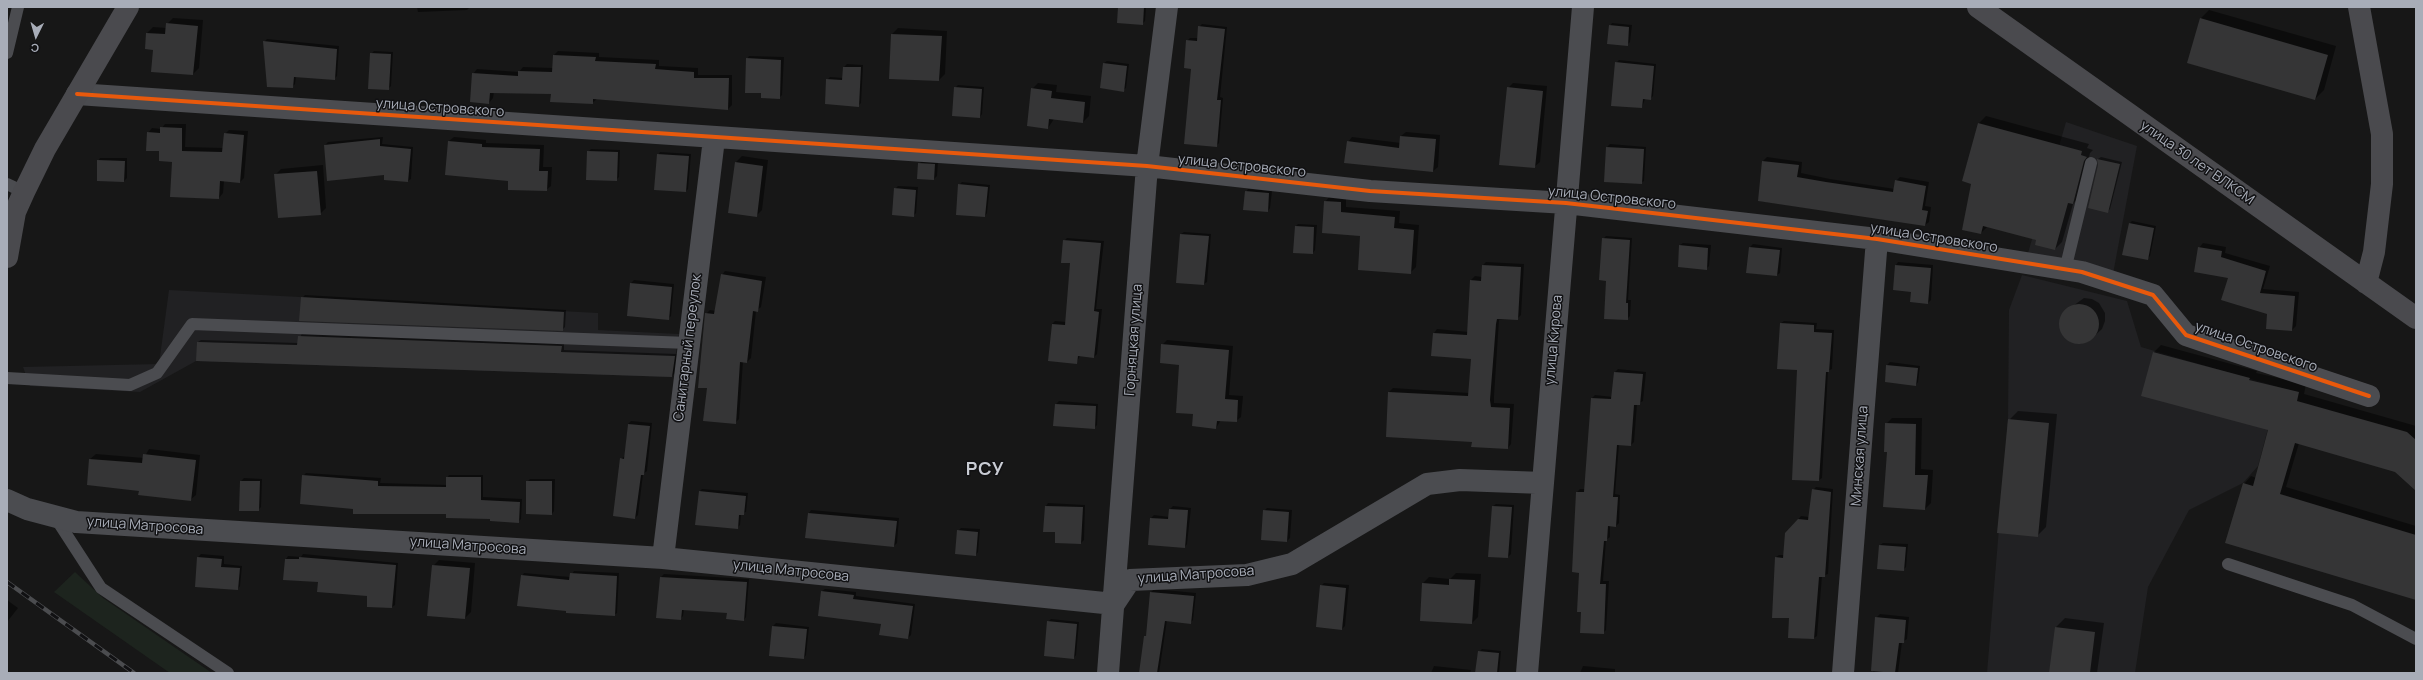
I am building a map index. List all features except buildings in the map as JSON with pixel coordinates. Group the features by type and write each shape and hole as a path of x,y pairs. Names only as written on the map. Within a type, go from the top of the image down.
{"street":[{"path":"7,257 15,212 15,188 45,149 128,7"},
{"name":"Горняцкая улица","path":"1108,673 1147,166 1167,7"},
{"name":"улица Кирова","path":"1527,673 1583,7"},
{"name":"улица 30 лет ВЛКСМ","path":"1978,7 2416,318"},
{"path":"2359,7 2382,134 2382,184 2374,252 2366,283"},
{"name":"улица Островского","path":"77,94 714,139 1147,166 1370,191 1566,202 1877,239 2082,272 2153,295 2186,335 2369,396"},
{"name":"Санитарный переулок","path":"663,558 714,139"},
{"name":"Минская улица","path":"1843,673 1877,239"},
{"name":"улица Матросова","path":"7,500 76,522 663,558 1114,604 1130,580 1247,575 1292,564 1427,484 1460,480 1543,483"}],"lane":[{"path":"7,53 18,7"},
{"path":"2066,270 2090,163"},
{"path":"7,378 130,385 157,374 192,324 688,343"},
{"path":"54,516 101,588 228,673"},
{"path":"2228,564 2352,605 2416,639"}],"shaded area":[{"path":"2066,122 2137,146 2113,274 2028,253"},
{"path":"2022,275 2127,301 2141,347 2279,387 2258,466 2243,483 2189,510 2148,587 2135,673 1987,673 2008,419 2009,310"},
{"path":"169,290 598,313 598,330 679,334 672,377 196,361 140,392 30,386 23,367 159,364"},
{"path":"75,572 103,598 212,673 170,673 54,592"}],"railway":[{"path":"7,582 134,673"}],"cycle path":[{"path":"77,94 1147,166 1370,191 1566,203 1877,239 2082,272 2153,295 2186,335 2369,396"}],"district":[{"name":"РСУ","path":"985,470"}]}
